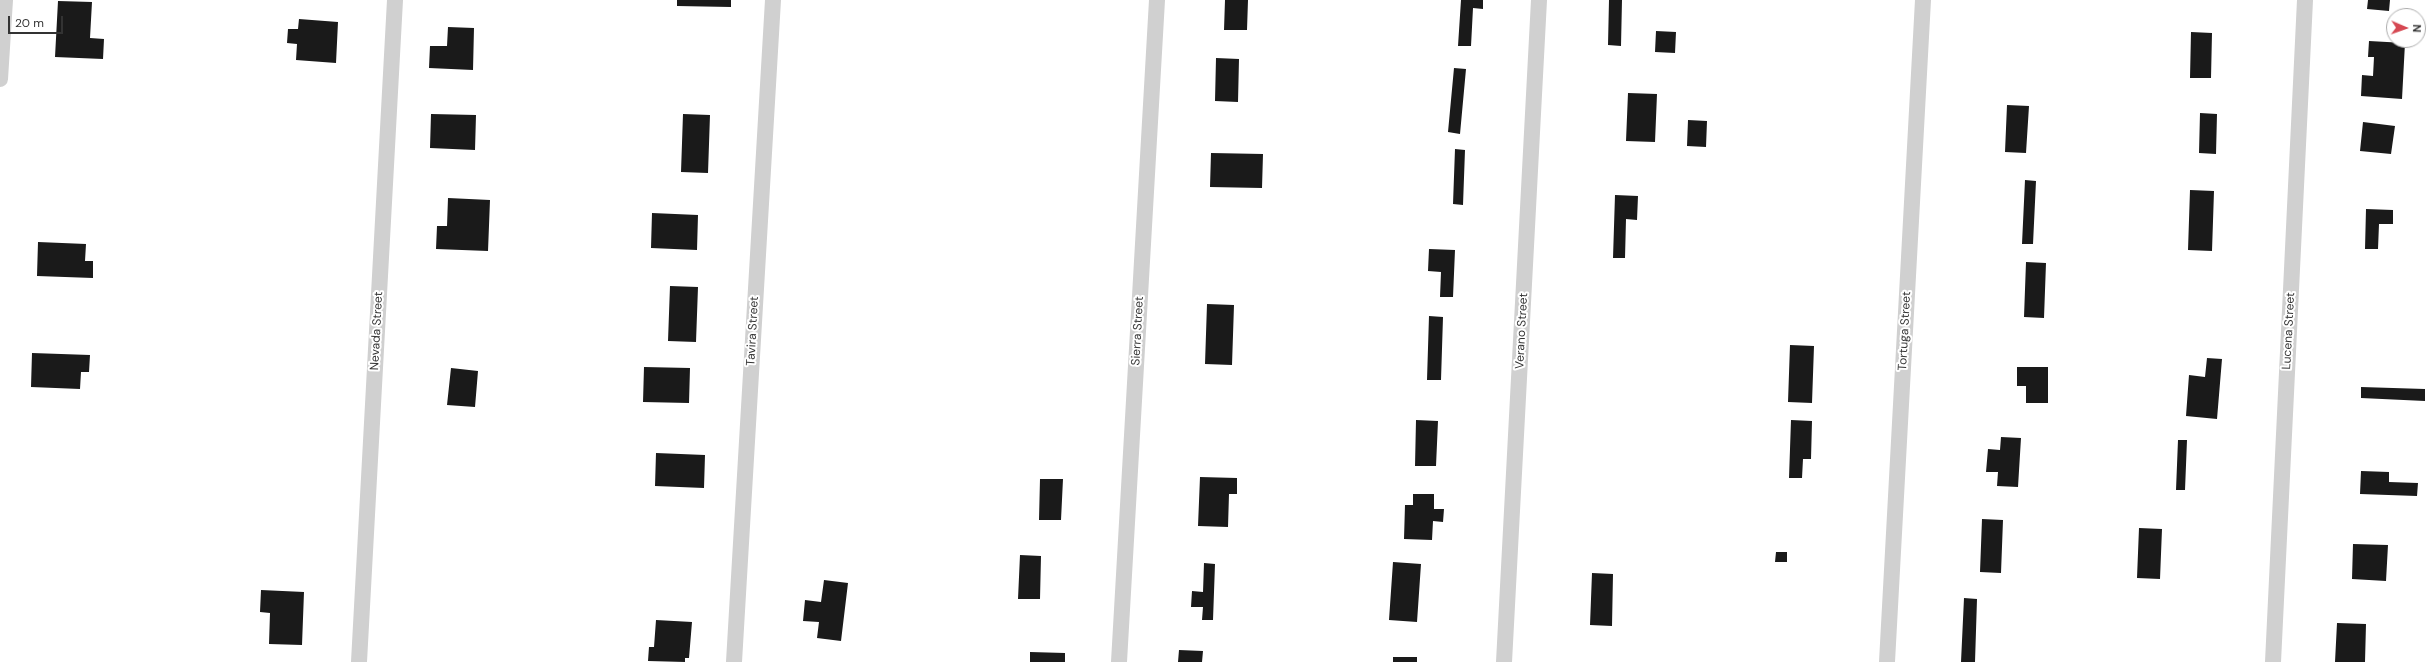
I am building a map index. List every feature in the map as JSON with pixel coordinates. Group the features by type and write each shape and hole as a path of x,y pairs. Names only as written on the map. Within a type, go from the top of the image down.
{"street":[{"path":"0,79 5,0"},
{"name":"Nevada Street","path":"359,662 395,0"},
{"name":"Tavira Street","path":"734,662 773,0"},
{"name":"Sierra Street","path":"1119,662 1157,0"},
{"name":"Verano Street","path":"1504,662 1539,0"},
{"name":"Tortuga Street","path":"1887,662 1923,0"},
{"name":"Lucena Street","path":"2273,662 2305,0"}],"building":[{"path":"677,0 731,0 731,7 677,6"},
{"path":"1225,0 1248,0 1247,30 1224,30"},
{"path":"1461,0 1483,0 1483,9 1473,8 1471,46 1458,46"},
{"path":"1609,0 1622,0 1621,46 1608,45"},
{"path":"2368,0 2390,0 2389,8 2386,8 2386,11 2367,9"},
{"path":"58,1 92,2 90,38 104,39 103,59 55,57"},
{"path":"299,19 338,22 336,63 296,60 297,44 287,43 288,29 298,29"},
{"path":"448,27 474,28 473,70 429,68 430,46 447,46"},
{"path":"1656,31 1676,32 1675,53 1655,52"},
{"path":"2191,32 2212,33 2211,78 2190,78"},
{"path":"2369,41 2386,42 2386,48 2405,48 2402,99 2361,96 2362,75 2373,76 2374,57 2368,57"},
{"path":"1216,58 1239,59 1238,102 1215,101"},
{"path":"1454,68 1466,69 1460,134 1448,132"},
{"path":"1628,93 1657,94 1655,142 1626,141"},
{"path":"2007,105 2029,106 2026,153 2005,152"},
{"path":"2200,113 2217,114 2216,154 2199,153"},
{"path":"431,114 476,115 475,150 430,148"},
{"path":"683,114 710,115 708,173 681,172"},
{"path":"1688,120 1707,121 1706,147 1687,146"},
{"path":"2363,122 2395,126 2391,154 2360,151"},
{"path":"1455,149 1465,150 1463,205 1453,204"},
{"path":"1211,153 1263,154 1262,188 1210,187"},
{"path":"2025,180 2036,181 2033,244 2022,244"},
{"path":"2190,190 2214,191 2212,251 2188,250"},
{"path":"1615,195 1638,196 1637,220 1626,219 1625,258 1613,258"},
{"path":"448,198 490,200 488,251 436,249 437,226 447,226"},
{"path":"2366,209 2393,210 2393,224 2379,224 2378,249 2365,249"},
{"path":"652,213 698,215 697,250 651,248"},
{"path":"38,242 86,244 85,261 93,261 93,278 37,276"},
{"path":"1429,249 1455,250 1453,297 1440,297 1441,272 1428,271"},
{"path":"2026,262 2046,263 2044,318 2024,317"},
{"path":"670,286 698,287 696,342 668,341"},
{"path":"1207,304 1234,305 1232,365 1205,364"},
{"path":"1429,316 1443,317 1441,380 1427,380"},
{"path":"1790,345 1814,346 1812,403 1788,402"},
{"path":"32,353 90,355 89,372 81,372 80,389 31,387"},
{"path":"2207,358 2222,359 2217,419 2186,416 2189,375 2205,377"},
{"path":"644,367 690,368 689,403 643,402"},
{"path":"2017,367 2048,367 2048,403 2026,403 2026,386 2017,386"},
{"path":"451,368 478,371 475,407 447,405"},
{"path":"2361,387 2425,389 2425,401 2361,398"},
{"path":"1416,420 1438,421 1436,466 1415,466"},
{"path":"1791,420 1812,421 1811,459 1803,459 1802,478 1789,478"},
{"path":"2001,437 2021,438 2018,487 1997,486 1998,472 1986,472 1988,449 2000,450"},
{"path":"2178,440 2187,440 2185,490 2176,490"},
{"path":"656,453 705,455 704,488 655,486"},
{"path":"2361,471 2389,472 2389,482 2418,483 2417,496 2360,494"},
{"path":"1200,477 1237,478 1237,494 1229,494 1228,527 1198,526"},
{"path":"1040,479 1063,479 1061,520 1039,520"},
{"path":"1413,494 1434,494 1434,509 1444,509 1443,522 1433,521 1432,540 1404,539 1405,505 1413,505"},
{"path":"1982,519 2003,520 2001,573 1980,572"},
{"path":"2139,528 2162,529 2160,579 2137,578"},
{"path":"2353,544 2388,545 2386,581 2352,579"},
{"path":"1776,552 1787,552 1787,562 1775,562"},
{"path":"1020,555 1041,556 1040,599 1018,599"},
{"path":"1393,562 1421,564 1417,622 1389,620"},
{"path":"1204,563 1215,564 1213,620 1202,620 1203,607 1191,607 1192,591 1203,592"},
{"path":"1592,573 1613,574 1612,626 1590,625"},
{"path":"824,580 848,583 841,641 817,638 819,622 803,621 805,600 821,602"},
{"path":"261,590 304,592 302,645 269,644 270,613 260,612"},
{"path":"1964,598 1977,599 1975,662 1961,662"},
{"path":"656,620 692,622 689,658 685,658 685,662 648,661 649,647 654,647"},
{"path":"2337,623 2366,624 2365,662 2335,662"},
{"path":"1179,650 1203,651 1202,662 1178,662"},
{"path":"1030,652 1065,653 1065,662 1030,662"},
{"path":"1393,657 1417,657 1417,662 1393,662"}]}
